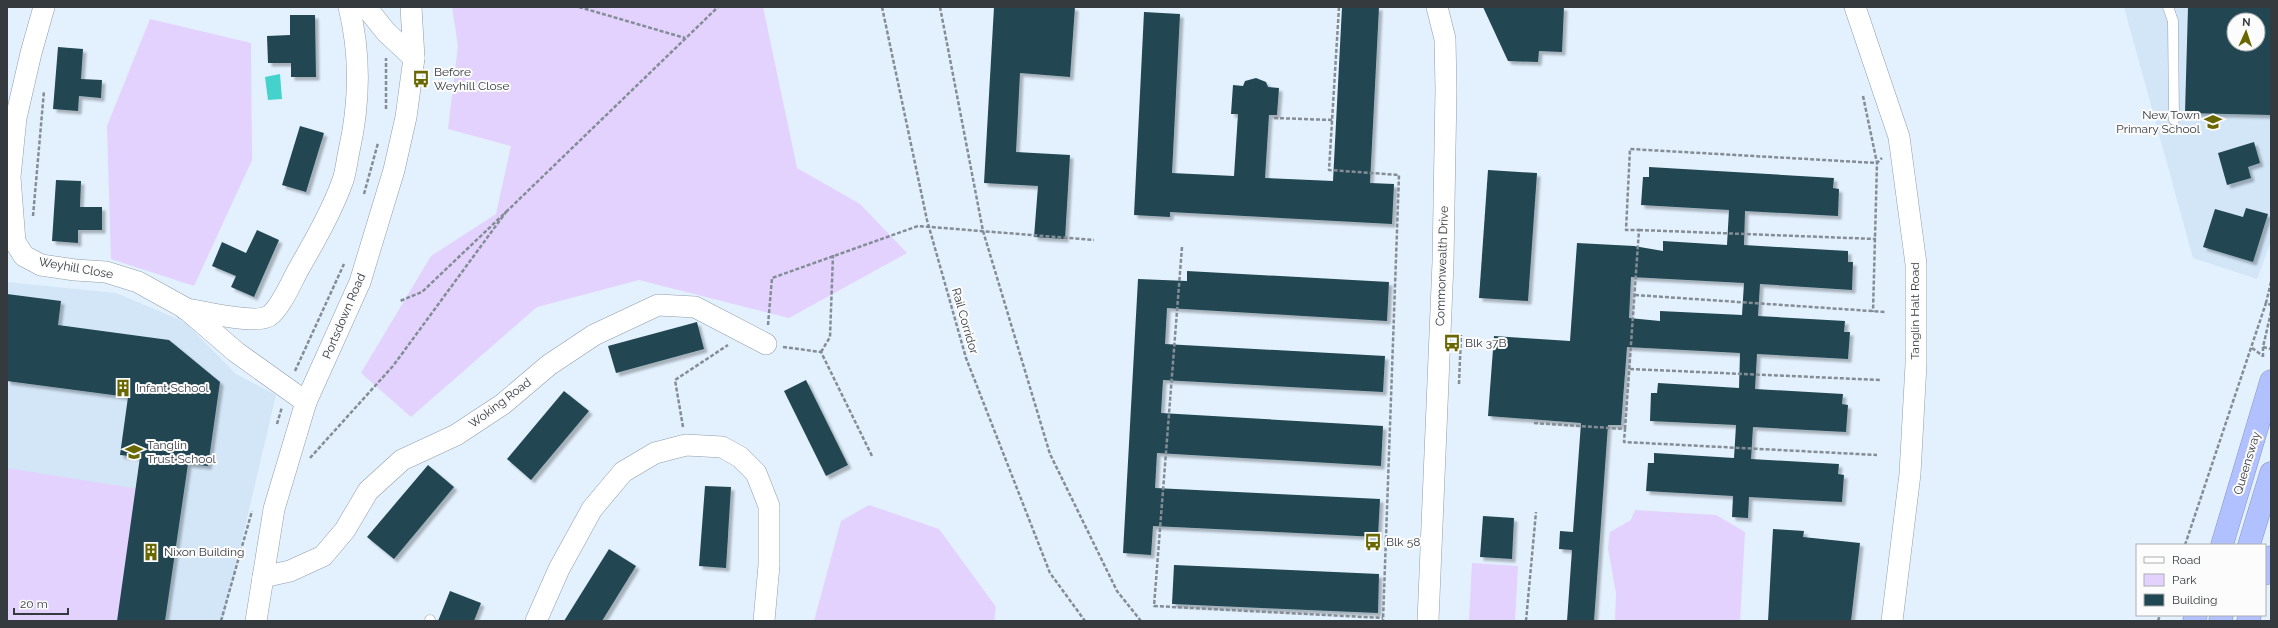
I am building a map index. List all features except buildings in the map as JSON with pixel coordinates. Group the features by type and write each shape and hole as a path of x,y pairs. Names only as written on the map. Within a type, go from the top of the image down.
{"highway":[{"name":"Queensway","path":"2222,544 2271,381"},
{"path":"2249,544 2271,473"},
{"path":"2266,571 2271,557"}],"street":[{"path":"15,242 10,177 16,118 31,53 44,7"},
{"name":"Weyhill Close","path":"185,308 244,318 262,318 269,316 282,299 314,242 343,180 356,120 359,88 357,45 349,7"},
{"path":"366,7 386,32 414,58"},
{"name":"Portsdown Road","path":"256,621 274,510 306,402 360,282 380,220 404,124 414,58 411,7"},
{"name":"Commonwealth Drive","path":"1428,621 1443,262 1446,90 1445,39 1436,7"},
{"name":"Tanglin Halt Road","path":"1855,7 1899,137 1916,264 1916,364 1910,474 1892,621"},
{"name":"Weyhill Close","path":"15,242 24,256 41,264 75,270 106,272 138,282 185,308 236,352 306,402"},
{"name":"Woking Road","path":"263,576 290,571 323,556 345,530 368,491 402,460 456,435 503,404 549,365 594,335 658,305 695,307 766,344"},
{"path":"536,621 559,568 592,509 623,472 655,453 686,445 722,447 740,457 756,473 769,506 769,566 764,621"}],"lane":[{"path":"2168,7 2174,20 2174,120"}],"path":[{"path":"579,7 686,38"},
{"path":"400,301 422,292 718,7"},
{"name":"Rail Corridor","path":"882,7 929,225 966,358 1050,573 1085,621"},
{"path":"940,7 984,232 1050,454 1117,591 1141,621"},
{"path":"1182,247 1154,606 1383,620 1399,175 1330,170 1339,7"},
{"path":"386,32 386,116"},
{"path":"15,242 34,215 44,88"},
{"path":"1274,118 1332,120"},
{"path":"363,200 380,139"},
{"path":"1873,312 1876,239 1877,163 1630,149 1626,230 1876,239"},
{"path":"288,462 311,458 393,366 506,212"},
{"path":"821,352 766,344 772,278 833,255 918,226 929,225 984,232 1094,240"},
{"path":"1640,230 1624,442 1878,455"},
{"path":"821,352 830,337 833,255"},
{"path":"277,426 287,389 345,260"},
{"path":"2184,544 2252,348 2271,282"},
{"path":"1635,295 1886,312"},
{"path":"2266,303 2271,304"},
{"path":"2252,348 2263,357 2263,347 2271,312"},
{"path":"686,445 675,380 747,333"},
{"path":"2263,347 2271,349"},
{"path":"821,352 872,456"},
{"path":"1630,369 1880,380"},
{"path":"1534,423 1625,429"},
{"path":"221,621 254,507"},
{"path":"1526,621 1536,512"}],"shaded area":[{"name":"New Town Primary School","path":"2124,7 2271,7 2271,241 2257,279 2193,258"},
{"path":"280,74 282,99 268,100 265,77"},
{"name":"Tanglin Trust School","path":"7,282 116,293 128,298 185,322 236,374 276,395 223,621 7,621"}],"green space":[{"path":"452,7 763,7 797,168 860,204 907,253 789,318 639,280 537,307 411,417 361,373 431,256 496,214 511,146 448,129 458,46"},
{"path":"150,19 251,43 252,160 194,286 111,259 107,126"},
{"path":"7,468 139,489 118,621 7,621"},
{"path":"869,505 939,529 996,607 994,621 814,621 841,521"},
{"path":"1635,510 1716,515 1745,532 1740,621 1615,621 1616,593 1608,548 1610,532 1631,520"},
{"path":"1472,563 1518,566 1515,621 1469,621"}],"place":[{"name":"Before Weyhill Close","path":"421,79"},
{"name":"New Town Primary School","path":"2213,122"},
{"name":"Blk 37B","path":"1452,343"},
{"name":"Infant School","path":"123,388"},
{"name":"Tanglin Trust School","path":"134,452"},
{"name":"Blk 58","path":"1373,542"},
{"name":"Nixon Building","path":"151,552"}]}
